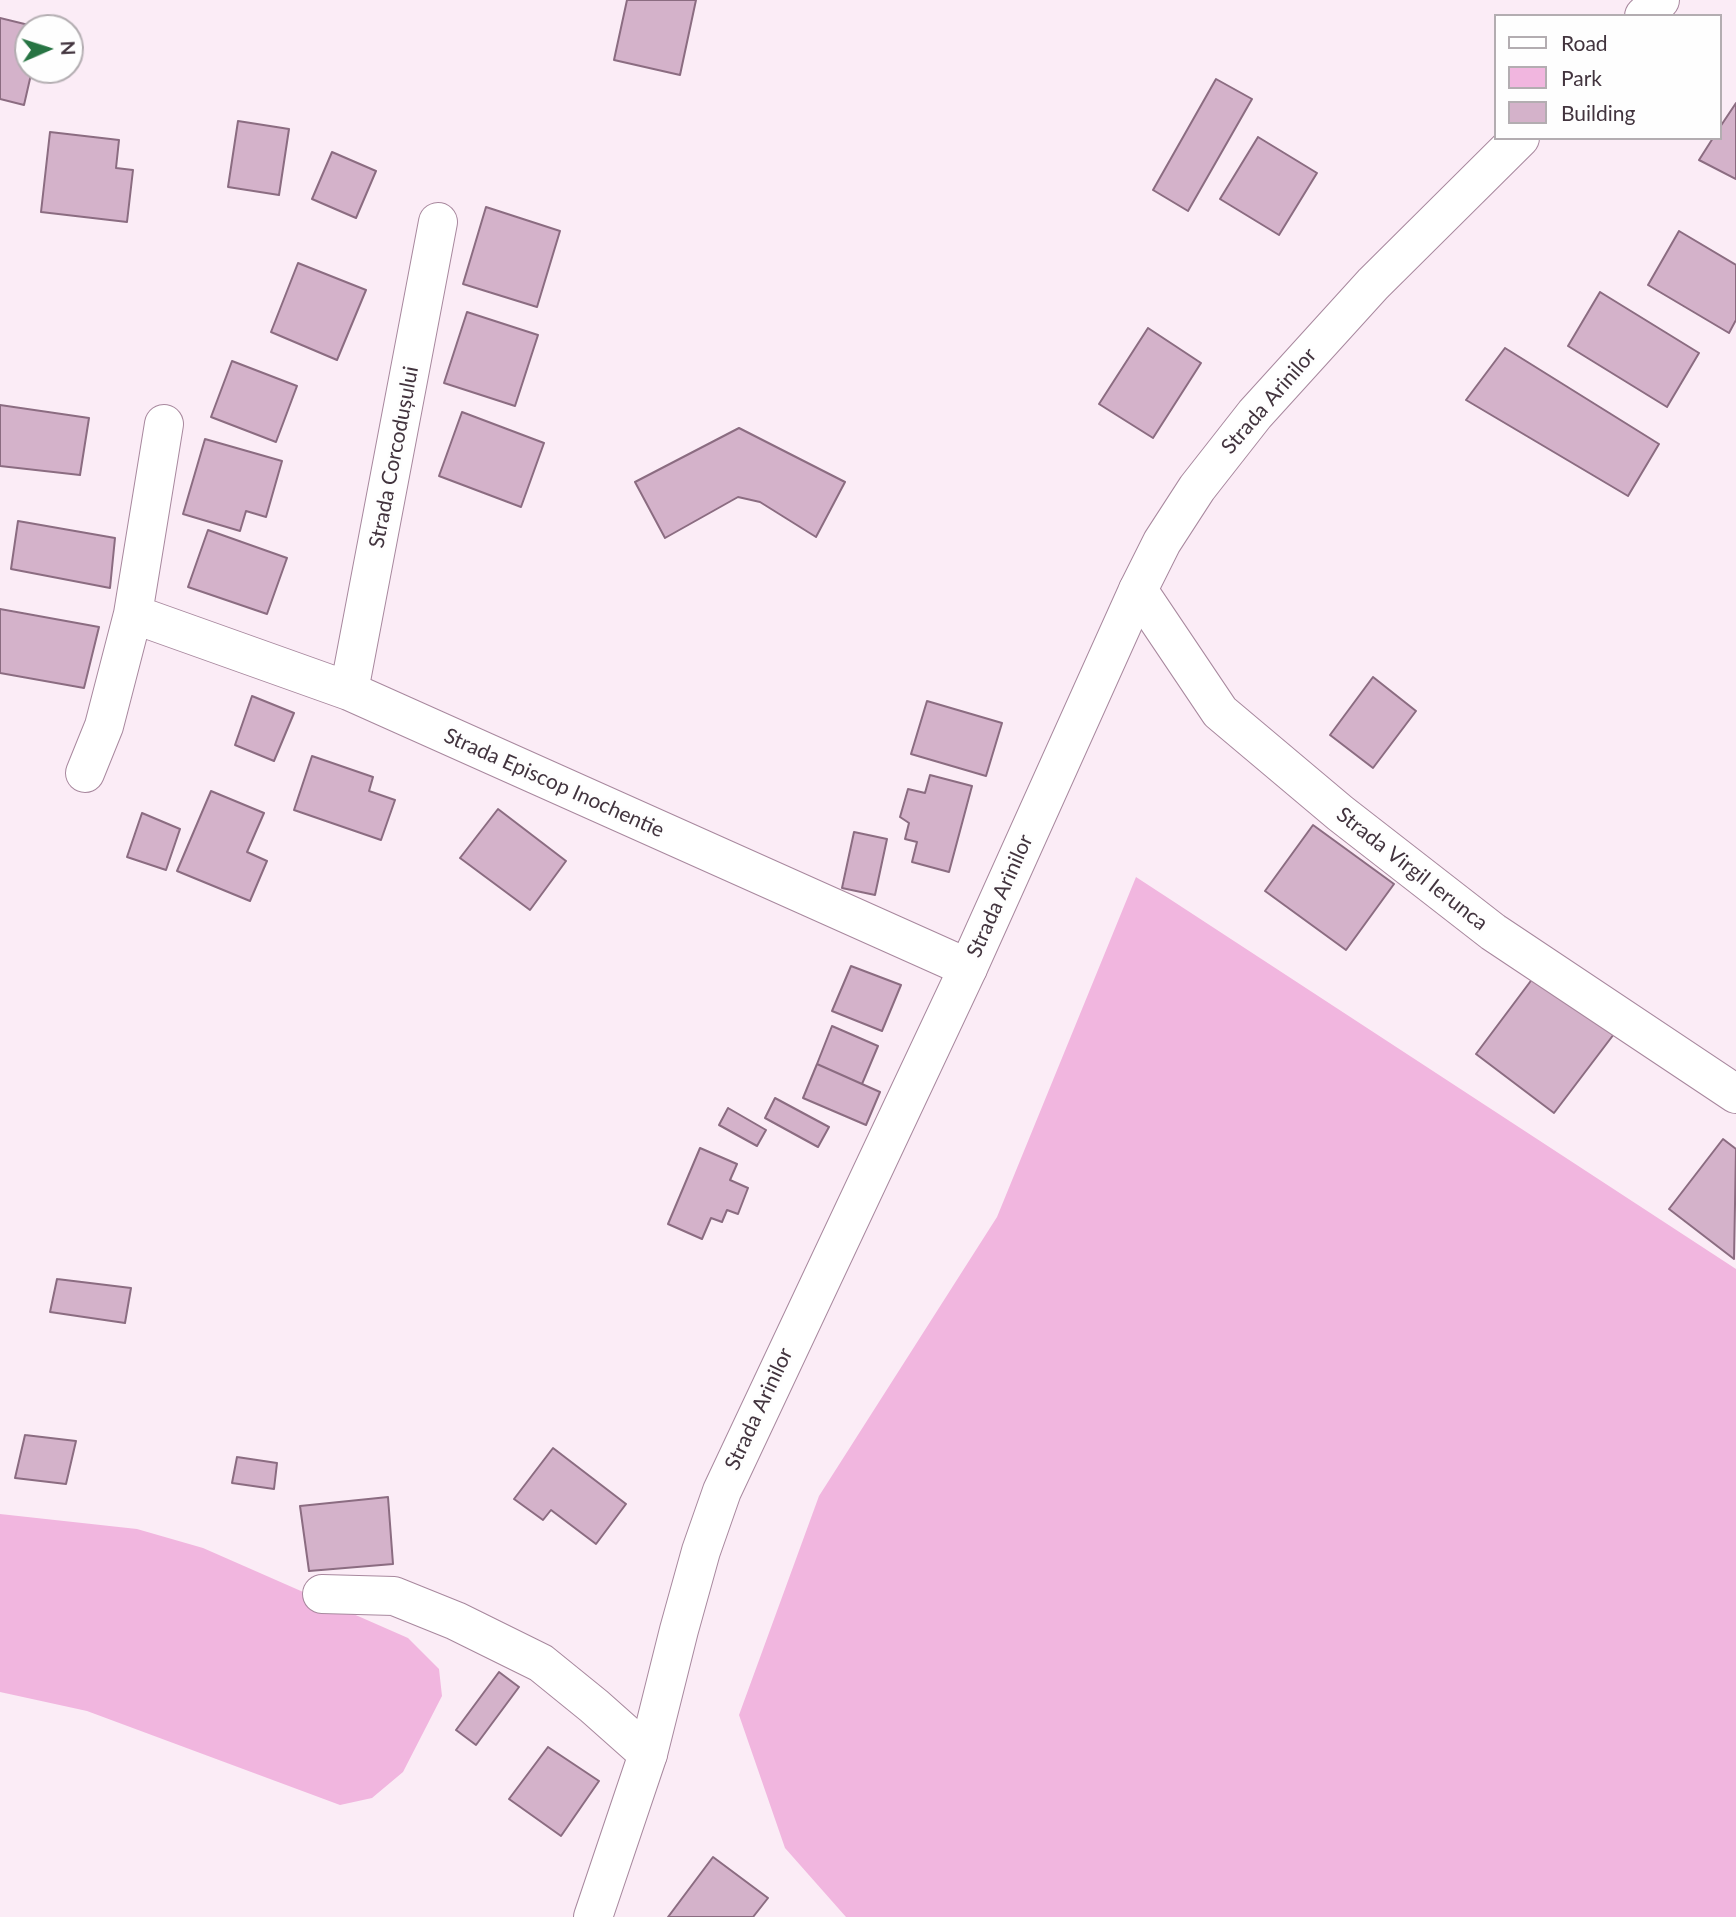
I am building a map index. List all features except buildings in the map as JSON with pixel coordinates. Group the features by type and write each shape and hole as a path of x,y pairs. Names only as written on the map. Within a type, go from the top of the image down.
{"street":[{"path":"1646,14 1660,0"},
{"name":"Strada Arinilor","path":"593,1917 648,1754 701,1551 722,1491 968,968 1162,542 1197,488 1255,414 1373,284 1518,140"},
{"name":"Strada Corcodușului","path":"349,691 439,222"},
{"path":"85,773 104,726 133,614 163,424"},
{"name":"Strada Virgil Ierunca","path":"1138,590 1220,712 1230,721 1340,813 1493,932 1736,1094"},
{"name":"Strada Episcop Inochentie","path":"133,614 349,691 968,968"},
{"path":"321,1594 394,1596 456,1621 541,1663 648,1754"}],"green space":[{"path":"1136,877 1736,1269 1736,1917 846,1917 785,1848 739,1715 819,1496 997,1217"},
{"path":"0,1514 137,1529 203,1548 408,1638 439,1669 442,1696 403,1772 372,1798 340,1805 87,1711 0,1692"}]}
